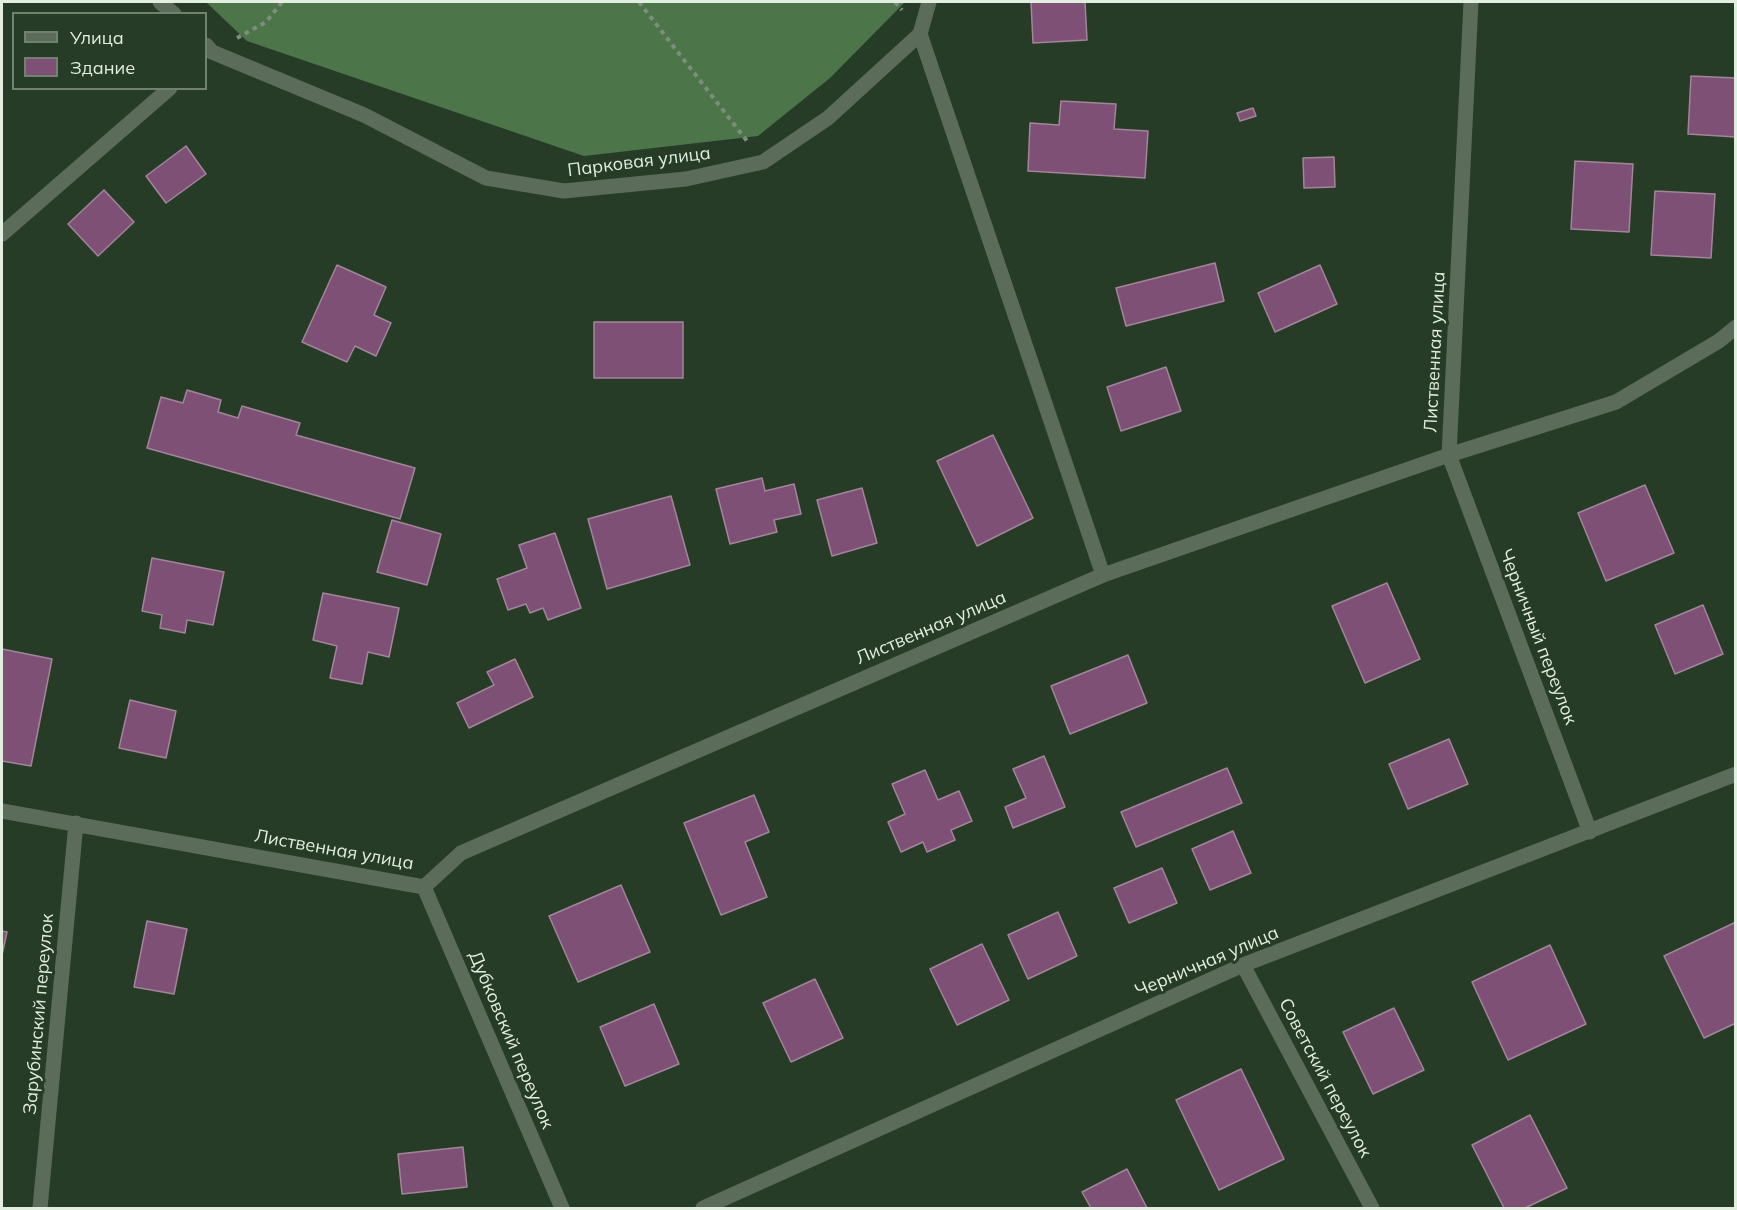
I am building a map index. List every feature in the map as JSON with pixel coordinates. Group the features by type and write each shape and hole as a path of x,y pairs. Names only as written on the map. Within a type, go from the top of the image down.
{"street":[{"path":"160,2 172,12"},
{"path":"929,2 920,34 1103,575"},
{"name":"Лиственная улица","path":"2,812 76,823 424,887 460,853 1103,575 1449,455 1471,2"},
{"name":"Парковая улица","path":"208,51 364,115 486,178 564,191 686,179 763,162 828,118 920,34"},
{"path":"2,234 168,90"},
{"path":"1449,455 1616,402 1719,341 1736,327"},
{"name":"Черничный переулок","path":"1449,455 1590,832"},
{"name":"Черничная улица","path":"703,1209 1243,965 1736,774"},
{"name":"Зарубинский переулок","path":"40,1209 76,823"},
{"name":"Дубковский переулок","path":"424,887 562,1209"},
{"name":"Советский переулок","path":"1243,965 1372,1209"}],"path":[{"path":"208,51 266,22 282,2"},
{"path":"639,2 763,162"}],"green space":[{"path":"206,2 905,2 830,78 758,136 584,156 247,41"}],"building":[{"path":"1031,2 1085,2 1087,40 1033,43"},
{"path":"1691,76 1736,78 1736,137 1688,134"},
{"path":"1061,101 1116,104 1114,129 1148,131 1145,178 1028,171 1030,123 1059,125"},
{"path":"1253,108 1256,116 1240,121 1237,113"},
{"path":"186,146 206,174 166,203 146,176"},
{"path":"1334,157 1335,187 1304,188 1303,158"},
{"path":"1575,161 1633,164 1629,232 1571,229"},
{"path":"104,190 134,222 98,256 68,224"},
{"path":"1655,191 1715,194 1711,258 1651,255"},
{"path":"1215,263 1224,301 1126,326 1116,288"},
{"path":"337,265 386,287 374,315 391,323 376,356 355,346 347,362 302,342"},
{"path":"1320,265 1337,304 1275,332 1258,293"},
{"path":"594,322 683,322 683,378 594,378"},
{"path":"1166,367 1181,411 1121,431 1107,387"},
{"path":"187,390 221,400 218,412 238,418 242,406 300,423 296,435 415,468 400,519 147,448 161,397 183,403"},
{"path":"993,435 1033,518 977,546 937,461"},
{"path":"762,478 765,491 794,484 801,514 774,520 777,532 730,544 716,489"},
{"path":"1645,485 1674,553 1606,581 1578,513"},
{"path":"862,488 877,543 832,556 817,500"},
{"path":"671,496 690,565 607,589 588,519"},
{"path":"392,520 441,534 427,585 377,572"},
{"path":"555,533 581,608 548,620 543,608 530,613 526,604 508,610 497,579 527,568 519,545"},
{"path":"152,558 224,572 213,625 187,620 185,633 160,628 162,615 142,611"},
{"path":"1387,583 1420,659 1365,683 1332,606"},
{"path":"323,593 399,608 389,657 368,652 362,684 330,678 337,646 313,640"},
{"path":"1703,605 1723,654 1675,674 1655,625"},
{"path":"2,649 52,659 31,766 2,761"},
{"path":"1128,655 1147,703 1070,734 1051,686"},
{"path":"515,659 533,697 469,728 457,703 494,685 487,672"},
{"path":"130,700 176,711 166,758 119,748"},
{"path":"1449,739 1468,784 1408,809 1389,764"},
{"path":"1044,756 1065,807 1013,828 1005,807 1026,798 1013,769"},
{"path":"1227,768 1242,803 1136,847 1121,812"},
{"path":"925,770 938,800 959,791 972,821 951,830 955,840 927,852 923,842 901,852 888,822 905,814 892,784"},
{"path":"754,795 769,832 745,842 767,897 721,915 684,823"},
{"path":"1233,831 1251,873 1210,890 1192,849"},
{"path":"1162,868 1177,903 1129,923 1114,888"},
{"path":"621,885 650,952 578,982 549,916"},
{"path":"1058,912 1077,956 1028,979 1008,935"},
{"path":"147,921 187,929 174,994 134,987"},
{"path":"1736,922 1736,1023 1704,1038 1664,956"},
{"path":"2,931 7,932 2,955"},
{"path":"982,944 1009,1000 957,1025 930,969"},
{"path":"1550,945 1586,1024 1508,1060 1472,982"},
{"path":"815,979 843,1038 791,1062 763,1003"},
{"path":"654,1004 679,1064 625,1086 600,1027"},
{"path":"1394,1008 1424,1070 1373,1094 1343,1032"},
{"path":"1241,1069 1284,1159 1219,1190 1176,1100"},
{"path":"1530,1115 1567,1188 1525,1208 1504,1208 1472,1145"},
{"path":"463,1147 467,1187 402,1194 398,1154"},
{"path":"1127,1169 1147,1208 1091,1208 1082,1192"}]}
